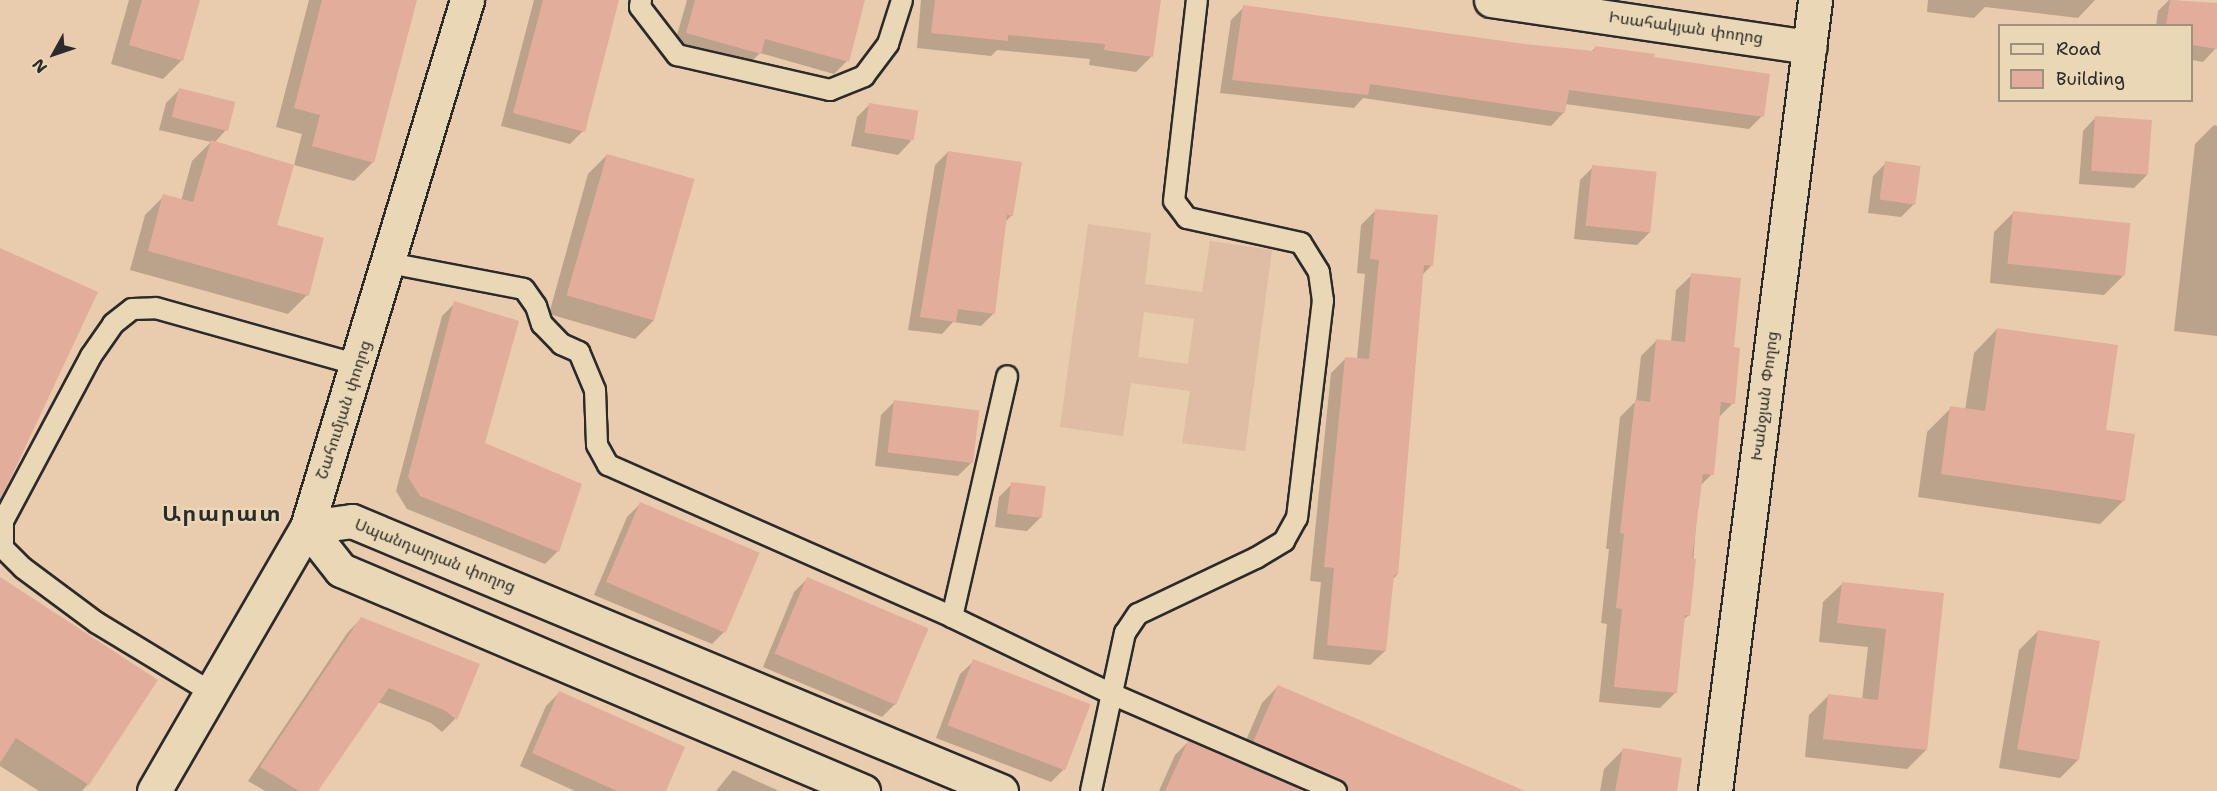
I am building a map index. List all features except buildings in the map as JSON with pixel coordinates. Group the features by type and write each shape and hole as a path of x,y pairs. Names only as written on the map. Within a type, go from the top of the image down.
{"street":[{"name":"Շահումյան փողոց","path":"154,791 307,527 359,364 467,0"},
{"name":"Իսահակյան փողոց","path":"1491,0 1810,46"},
{"name":"Խանջյան Փողոց","path":"1715,791 1815,0"},
{"name":"Սպանդարյան փողոց","path":"307,527 352,521 1001,791"},
{"path":"307,527 341,570 863,791"}],"lane":[{"path":"641,0 640,7 676,55 830,90 864,76 888,44 902,0"},
{"path":"1091,791 1114,695 1125,633 1138,614 1256,558 1284,540 1297,518 1323,301 1319,272 1301,243 1187,218 1174,201 1197,0"},
{"path":"389,263 524,289 536,306 542,324 561,344 579,352 595,390 597,445 608,465 952,617 1114,695 1336,791"},
{"path":"211,692 97,623 23,568 3,548 3,521 91,356 113,324 132,309 166,310 359,364"},
{"path":"952,617 1007,376"}],"shaded area":[{"path":"1088,224 1151,233 1145,284 1202,292 1210,241 1272,250 1245,451 1182,443 1190,391 1131,383 1123,436 1060,427","holes":["1144,312 1194,319 1188,364 1138,357"]}],"district":[{"name":"Արարատ","path":"222,514"}]}
